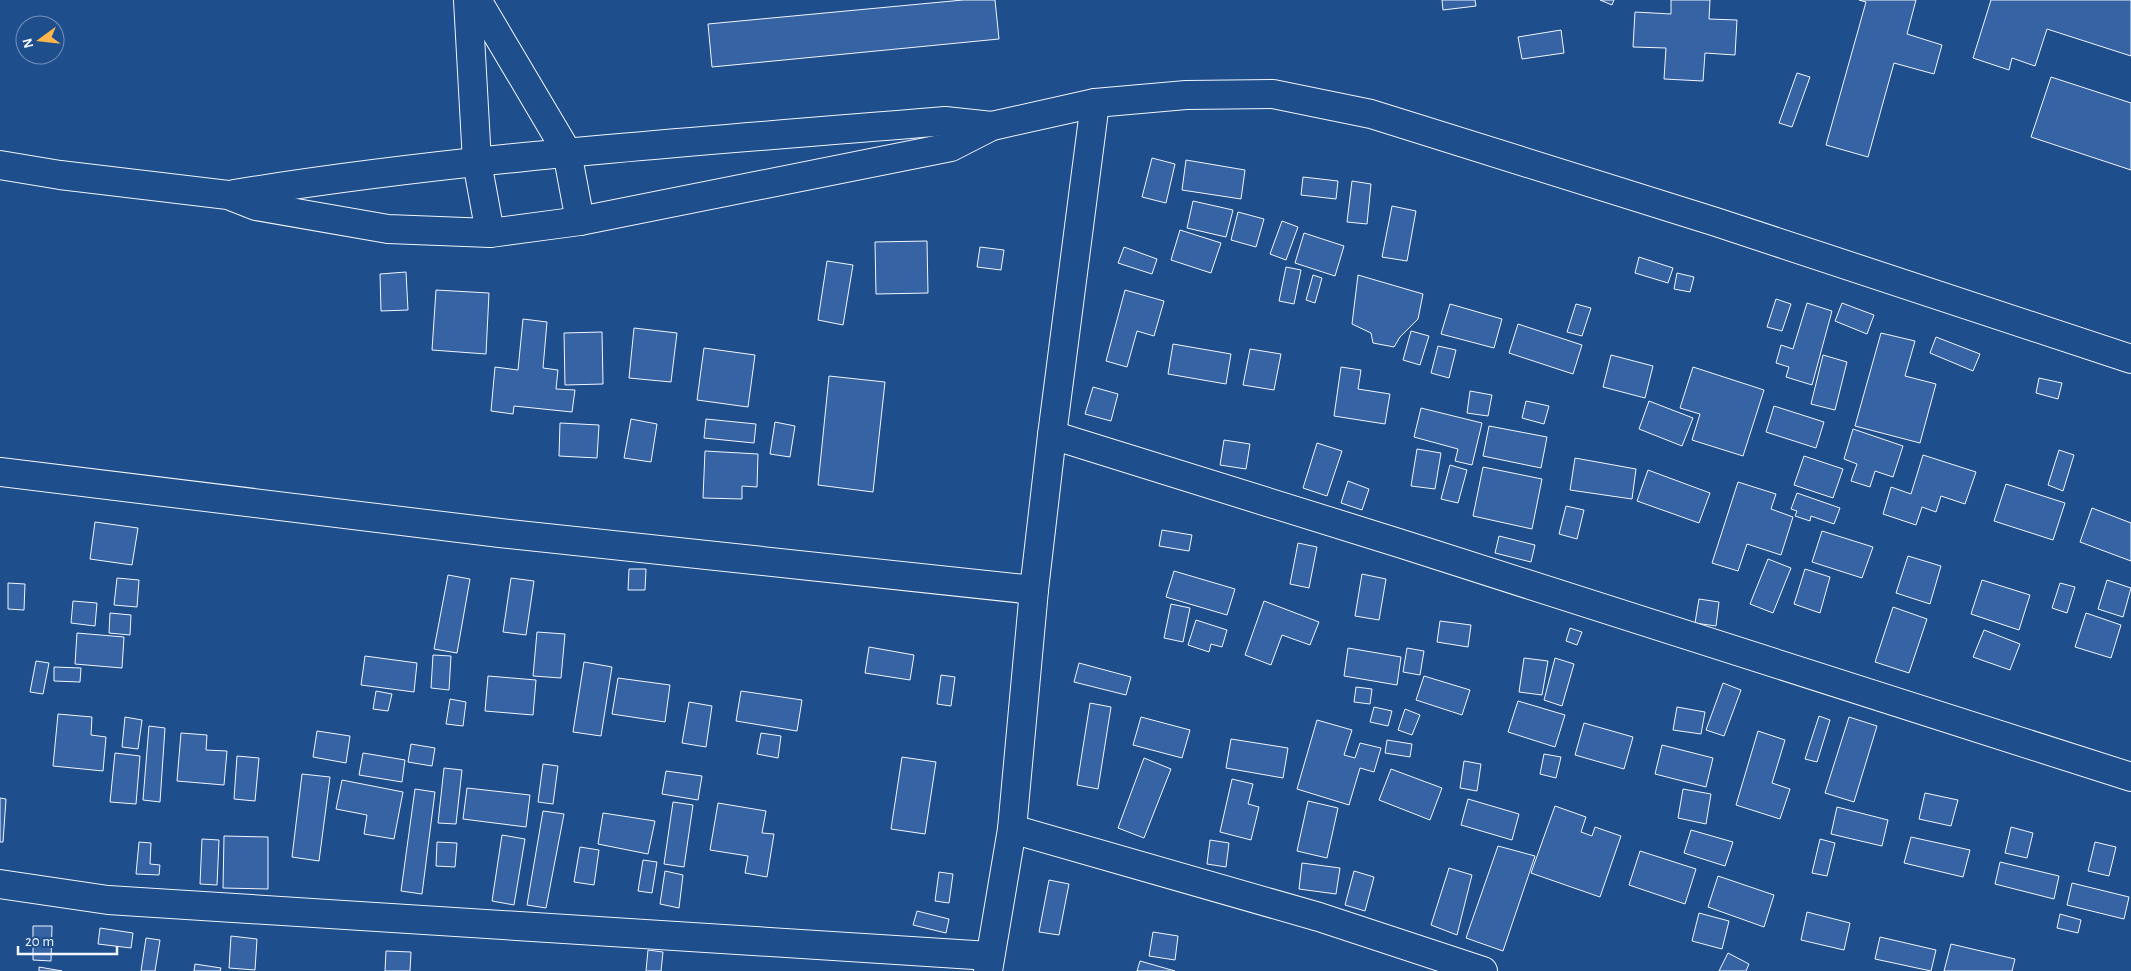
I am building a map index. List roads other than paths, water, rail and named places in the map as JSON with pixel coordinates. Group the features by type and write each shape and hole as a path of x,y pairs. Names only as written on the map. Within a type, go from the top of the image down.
{"street":[{"path":"468,0 477,162 490,233"},
{"path":"477,0 568,152 580,222"},
{"path":"228,195 256,206 388,229 490,233 580,222 951,147 992,126 1095,103 1186,95 1273,94 1371,114 1716,222 2131,359"},
{"path":"0,884 118,901 989,964 1012,829 1034,590 1095,103"},
{"path":"0,165 60,175 228,195 568,152 945,121 992,126"},
{"path":"1052,435 1402,544 2131,777"},
{"path":"0,472 500,534 1034,590"},
{"path":"1012,829 1319,917 1482,971"}]}
